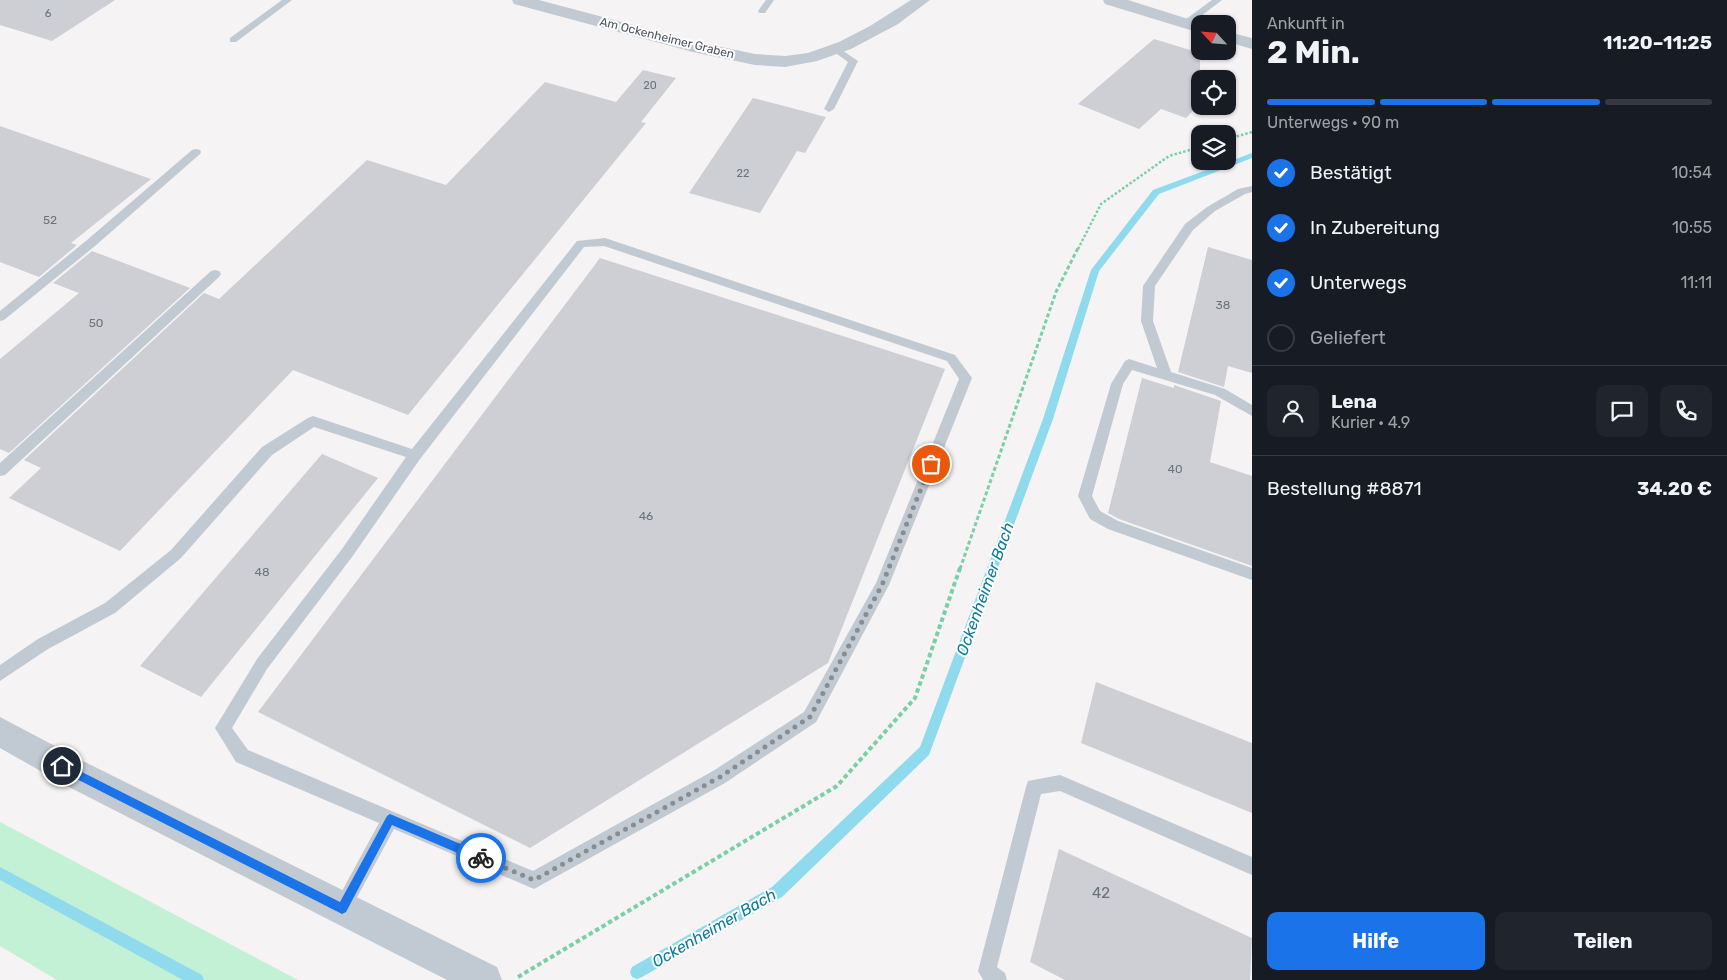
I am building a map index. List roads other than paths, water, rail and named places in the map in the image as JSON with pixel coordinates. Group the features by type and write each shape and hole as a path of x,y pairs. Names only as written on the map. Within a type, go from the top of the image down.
{"street":[{"name":"Am Ockenheimer Graben","path":"520,0 694,47 746,58 792,61 836,49 876,31 922,0"},
{"path":"1111,0 1191,25"},
{"path":"1236,39 1252,44"},
{"path":"0,732 78,775 484,980"}],"lane":[{"path":"233,40 288,0"},
{"path":"762,11 770,0"},
{"path":"1204,15 1218,0"},
{"path":"829,109 853,61 836,49"},
{"path":"0,317 91,243 196,152"},
{"path":"1166,376 1147,322 1149,286 1189,227 1242,191 1252,189"},
{"path":"605,242 924,348 952,358 966,378 882,585 810,717 720,777 534,880 242,756 224,728 262,664 347,553 416,455 581,244 605,242"},
{"path":"0,471 214,274"},
{"path":"1252,412 1220,392 1129,364 1117,384 1085,496 1095,515 1113,525 1252,574"},
{"path":"0,674 43,644 110,608 176,554 267,451 312,421 416,455"},
{"path":"998,980 987,971 1034,787 1060,783 1252,866"},
{"path":"342,908 390,819"}],"waterway":[{"name":"Ockenheimer Bach","path":"637,972 777,892 925,751 1048,419 1095,270 1156,192 1252,155"},
{"name":"Ockenheimer Bach","path":"0,873 197,980"}]}
